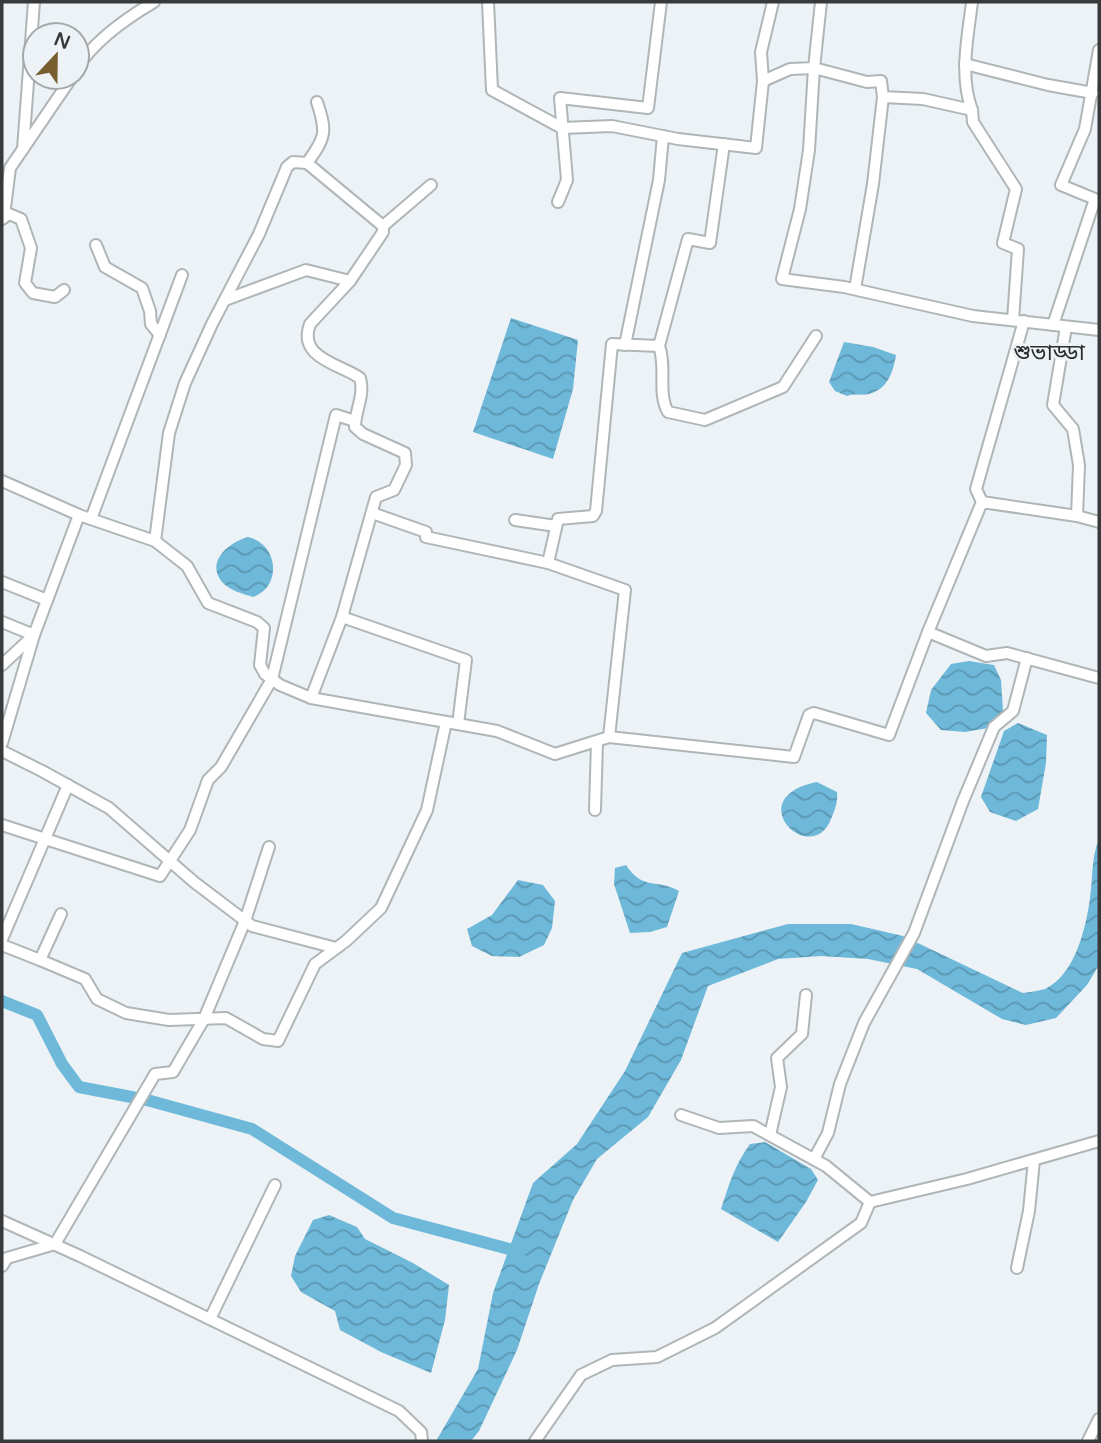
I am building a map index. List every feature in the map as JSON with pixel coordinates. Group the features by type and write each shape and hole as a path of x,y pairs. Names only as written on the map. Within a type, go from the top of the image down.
{"street":[{"path":"23,150 34,2"},
{"path":"91,49 136,12 154,2"},
{"path":"488,2 492,90 562,128 612,126 663,136 756,148 763,81 761,52 773,2"},
{"path":"558,202 567,180 561,98 648,108 661,2"},
{"path":"821,2 810,150 800,209 782,279 855,289 974,317 1099,330"},
{"path":"2,481 79,515 155,541 187,566 208,603 257,622 264,628 260,665 265,674 280,685 311,698 497,731 555,754 609,737 794,757 809,715 814,713 889,735 982,502 976,489 1019,320 1018,249 1003,243 1016,189 973,122 968,99 965,64 972,2"},
{"path":"1054,325 1095,199 1060,185 1085,129 1099,50"},
{"path":"965,64 1048,85 1093,93"},
{"path":"763,81 790,69 814,68 867,82 881,81 883,97 873,184 855,289"},
{"path":"3,217 10,168 63,91"},
{"path":"883,97 923,99 972,110"},
{"path":"306,163 322,143 324,123 317,102"},
{"path":"625,345 659,180 663,136"},
{"path":"724,144 710,243 688,239 659,346 663,358 663,404 668,412 705,420 783,387 816,336"},
{"path":"155,541 169,433 185,383 260,234 287,167 293,162 306,163 383,226"},
{"path":"311,698 342,617 377,495 394,490 406,465 405,453 363,434 355,427 360,403 360,378 312,352 307,341 310,324 350,281 383,232 383,226 431,185"},
{"path":"3,217 9,214 21,219 31,248 25,283 33,293 55,297 64,290"},
{"path":"96,245 105,267 142,288 150,311 151,324 160,335"},
{"path":"225,300 306,270 350,281"},
{"path":"92,519 182,275"},
{"path":"1066,327 1053,405 1073,429 1079,465 1077,516"},
{"path":"548,564 556,526 561,517 593,516 596,511 612,344 659,346"},
{"path":"2,825 160,876 190,830 208,780 221,767 272,679 336,415 355,421"},
{"path":"982,502 1077,516 1099,522"},
{"path":"372,513 426,532 426,537 548,564 625,590 609,737"},
{"path":"2,743 34,635 79,515"},
{"path":"515,520 556,526"},
{"path":"2,582 47,600"},
{"path":"342,617 466,660 458,724"},
{"path":"2,622 34,635"},
{"path":"928,632 986,656 1007,653 1099,678"},
{"path":"2,665 34,635"},
{"path":"814,1159 828,1133 840,1084 864,1023 914,933 963,801 994,727 1013,710 1027,658"},
{"path":"2,945 85,979 97,999 126,1013 169,1020 226,1018 263,1039 278,1041 315,964 381,908 427,810 446,722"},
{"path":"594,810 597,742"},
{"path":"2,751 109,808 170,862 252,926 336,948"},
{"path":"2,939 68,785"},
{"path":"2,1266 7,1258 55,1244 155,1074 173,1072 204,1019 245,921 269,847"},
{"path":"40,960 61,914"},
{"path":"770,1135 781,1087 777,1058 802,1034 806,996"},
{"path":"681,1115 719,1128 753,1126 814,1159 870,1202"},
{"path":"870,1202 967,1179 1099,1141"},
{"path":"1017,1268 1029,1210 1034,1160"},
{"path":"210,1319 275,1185"},
{"path":"535,1441 581,1375 612,1360 657,1357 715,1328 861,1223 870,1202"},
{"path":"2,1221 55,1244 399,1411 421,1432 422,1441"},
{"path":"1088,1441 1099,1419"}],"water":[{"path":"511,318 578,340 573,389 553,459 473,432"},
{"path":"844,342 873,347 896,355 891,373 881,388 869,394 847,396 835,391 829,382"},
{"path":"248,537 266,548 273,566 269,584 253,597 225,585 217,574 216,567 227,548"},
{"path":"969,661 994,665 1001,680 1003,711 994,727 965,732 941,730 926,713 931,690 951,664"},
{"path":"1018,723 1047,735 1046,763 1038,809 1016,821 990,812 981,797 1004,731"},
{"path":"817,782 837,792 837,803 822,832 810,837 797,833 787,825 782,814 783,802 794,790"},
{"path":"1099,839 1099,965 1087,985 1056,1018 1026,1025 1002,1019 917,969 868,959 821,956 778,959 708,986 681,1060 648,1117 597,1159 573,1200 539,1284 517,1350 479,1431 471,1441 436,1441 478,1369 493,1293 533,1183 577,1144 625,1071 682,953 788,924 851,924 903,936 1023,993 1045,989 1064,973 1077,950 1088,910 1093,861"},
{"path":"626,865 644,881 679,891 667,927 650,932 630,933 614,884 615,868"},
{"path":"518,880 543,885 555,901 552,928 544,945 519,957 492,956 472,946 467,929 492,915"},
{"path":"765,1142 811,1169 818,1180 778,1242 721,1209 732,1176 750,1144"},
{"path":"329,1215 357,1227 365,1239 449,1285 445,1320 431,1373 381,1352 340,1330 335,1311 301,1292 291,1276 295,1256 313,1220"}],"waterway":[{"path":"2,1001 37,1015 62,1064 79,1087 147,1100 252,1129 393,1218 520,1252"}],"district":[{"name":"শুভাড্ডা","path":"1049,353"}]}
